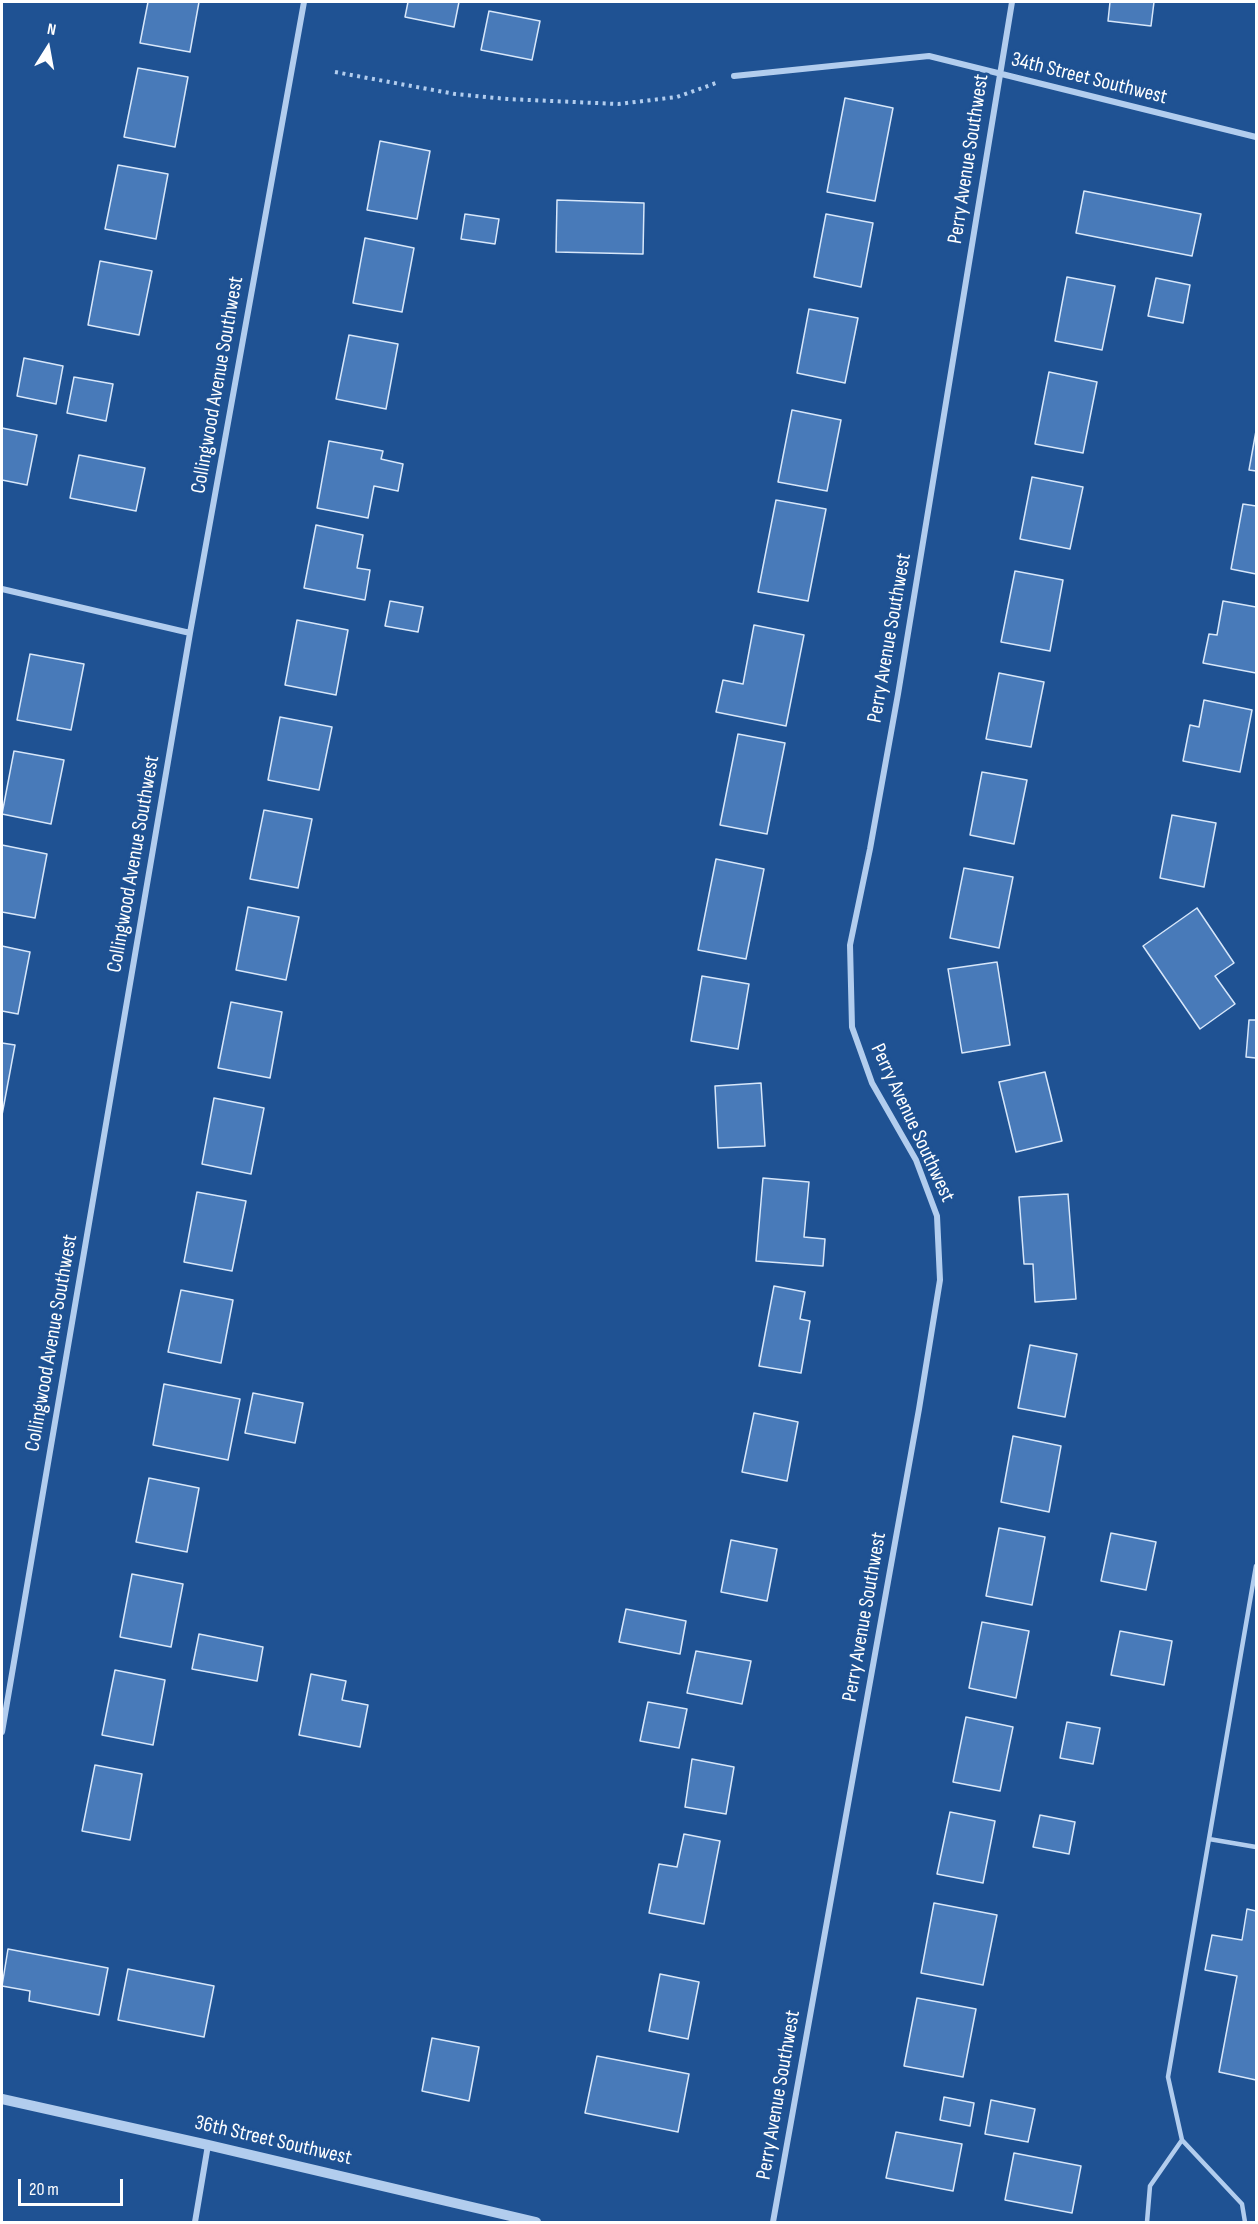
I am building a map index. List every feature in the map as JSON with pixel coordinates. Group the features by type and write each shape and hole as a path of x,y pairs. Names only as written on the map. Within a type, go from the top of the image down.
{"street":[{"name":"Collingwood Avenue Southwest","path":"2,1732 190,633 304,2"},
{"name":"Perry Avenue Southwest","path":"773,2223 919,1409 940,1280 937,1216 916,1160 872,1083 852,1027 850,945 898,694 1012,2"},
{"name":"34th Street Southwest","path":"734,76 929,56 1257,137"},
{"path":"2,589 190,633"},
{"name":"36th Street Southwest","path":"2,2099 536,2223"},
{"path":"195,2223 208,2145"}],"lane":[{"path":"1245,2223 1242,2204 1182,2140 1168,2077 1257,1566"},
{"path":"1209,1839 1257,1847"},
{"path":"1147,2223 1150,2186 1182,2140"}],"path":[{"path":"335,72 455,94 507,99 618,104 677,97 734,76"}],"building":[{"path":"148,2 199,2 190,52 140,43"},
{"path":"408,2 459,2 454,27 405,17"},
{"path":"1110,2 1154,2 1151,26 1108,21"},
{"path":"489,11 540,21 532,60 481,50"},
{"path":"138,68 188,77 175,147 124,137"},
{"path":"845,98 893,108 875,201 827,192"},
{"path":"380,141 430,151 417,219 367,210"},
{"path":"118,165 168,174 156,239 105,229"},
{"path":"1084,191 1201,214 1192,256 1076,233"},
{"path":"557,200 644,203 643,254 556,252"},
{"path":"465,214 499,219 495,244 461,239"},
{"path":"826,214 873,223 861,287 814,277"},
{"path":"365,238 414,248 402,312 353,303"},
{"path":"100,261 152,271 139,335 88,325"},
{"path":"1067,277 1115,286 1102,350 1055,341"},
{"path":"1156,278 1190,285 1183,323 1148,316"},
{"path":"809,309 858,318 845,383 797,373"},
{"path":"349,335 398,344 386,409 336,399"},
{"path":"24,358 63,366 56,404 17,396"},
{"path":"1049,372 1097,382 1083,453 1035,444"},
{"path":"74,377 113,384 106,421 67,413"},
{"path":"792,410 841,420 827,491 778,482"},
{"path":"2,428 37,435 27,485 2,480"},
{"path":"1256,431 1256,471 1249,470"},
{"path":"329,441 383,451 381,459 403,464 398,491 374,486 368,518 317,508"},
{"path":"79,455 145,468 136,511 70,498"},
{"path":"1032,477 1083,487 1070,549 1020,539"},
{"path":"776,500 826,509 808,601 758,592"},
{"path":"1243,504 1256,506 1256,574 1231,569"},
{"path":"316,525 363,535 357,568 370,570 365,600 304,588"},
{"path":"1015,571 1063,580 1050,651 1001,642"},
{"path":"390,601 423,607 418,632 385,626"},
{"path":"1223,601 1256,607 1256,673 1203,663 1209,634 1217,635"},
{"path":"297,620 348,630 336,695 285,685"},
{"path":"754,625 804,635 786,726 716,712 723,680 743,684"},
{"path":"30,654 84,664 71,730 17,720"},
{"path":"999,673 1044,682 1031,747 986,739"},
{"path":"1204,700 1252,710 1240,772 1183,761 1190,725 1199,727"},
{"path":"280,717 332,727 319,790 268,780"},
{"path":"738,734 785,743 767,834 720,825"},
{"path":"14,751 64,760 51,824 2,814"},
{"path":"982,772 1027,780 1014,844 970,835"},
{"path":"264,810 312,819 298,888 250,879"},
{"path":"1172,815 1216,823 1204,887 1160,878"},
{"path":"2,845 47,854 35,918 2,912"},
{"path":"716,859 764,869 746,959 698,950"},
{"path":"964,868 1013,877 999,948 950,938"},
{"path":"248,907 299,917 286,980 236,970"},
{"path":"1197,908 1234,963 1215,976 1235,1004 1200,1029 1143,946"},
{"path":"2,946 30,952 18,1014 2,1011"},
{"path":"997,962 1010,1045 962,1053 948,969"},
{"path":"702,976 749,984 738,1049 691,1041"},
{"path":"231,1002 282,1012 270,1078 218,1068"},
{"path":"1249,1020 1256,1020 1256,1058 1246,1057"},
{"path":"2,1043 15,1045 2,1115"},
{"path":"1045,1072 1062,1141 1016,1152 999,1082"},
{"path":"761,1083 765,1146 718,1148 715,1086"},
{"path":"214,1098 264,1108 251,1174 202,1164"},
{"path":"763,1178 809,1182 804,1237 825,1239 823,1266 756,1261"},
{"path":"197,1192 246,1201 232,1271 184,1262"},
{"path":"1068,1194 1076,1299 1035,1302 1033,1264 1024,1264 1019,1197"},
{"path":"774,1286 805,1292 800,1319 810,1321 801,1373 759,1366"},
{"path":"181,1290 233,1300 221,1363 168,1352"},
{"path":"1030,1345 1077,1354 1065,1417 1018,1408"},
{"path":"164,1384 240,1399 228,1460 153,1445"},
{"path":"253,1393 303,1403 295,1443 245,1433"},
{"path":"754,1413 798,1422 787,1481 742,1472"},
{"path":"1013,1436 1061,1446 1049,1512 1001,1502"},
{"path":"149,1478 199,1488 187,1552 136,1542"},
{"path":"999,1528 1045,1537 1032,1605 986,1596"},
{"path":"1111,1533 1156,1542 1146,1590 1101,1581"},
{"path":"731,1540 777,1549 767,1601 721,1592"},
{"path":"132,1574 183,1584 171,1647 120,1637"},
{"path":"626,1609 686,1621 680,1654 619,1642"},
{"path":"982,1622 1029,1631 1016,1698 969,1688"},
{"path":"1120,1631 1172,1641 1164,1685 1111,1675"},
{"path":"199,1634 263,1647 257,1681 192,1669"},
{"path":"696,1651 751,1661 742,1704 687,1693"},
{"path":"115,1670 165,1680 153,1745 102,1735"},
{"path":"311,1674 346,1681 342,1700 368,1705 360,1747 299,1735"},
{"path":"648,1702 687,1709 679,1748 640,1741"},
{"path":"966,1717 1013,1727 1000,1791 953,1782"},
{"path":"1067,1722 1100,1728 1093,1764 1060,1758"},
{"path":"692,1759 734,1767 726,1814 685,1807"},
{"path":"95,1765 142,1774 130,1840 82,1831"},
{"path":"950,1812 995,1821 983,1883 937,1874"},
{"path":"1040,1815 1075,1822 1069,1854 1033,1847"},
{"path":"684,1834 720,1841 704,1924 649,1913 659,1864 677,1867"},
{"path":"934,1903 997,1915 983,1985 921,1973"},
{"path":"1247,1909 1256,1911 1256,2080 1219,2072 1237,1976 1205,1970 1212,1935 1242,1940"},
{"path":"8,1949 108,1968 99,2015 29,2001 30,1991 2,1986"},
{"path":"128,1969 214,1986 204,2037 118,2020"},
{"path":"660,1974 699,1982 688,2039 649,2031"},
{"path":"917,1998 976,2009 963,2077 904,2066"},
{"path":"432,2038 479,2047 469,2101 422,2091"},
{"path":"597,2056 689,2074 678,2132 585,2113"},
{"path":"944,2097 974,2103 970,2126 940,2120"},
{"path":"991,2100 1035,2109 1028,2142 985,2134"},
{"path":"896,2132 962,2144 953,2191 886,2178"},
{"path":"1014,2153 1081,2166 1072,2213 1005,2200"}]}
